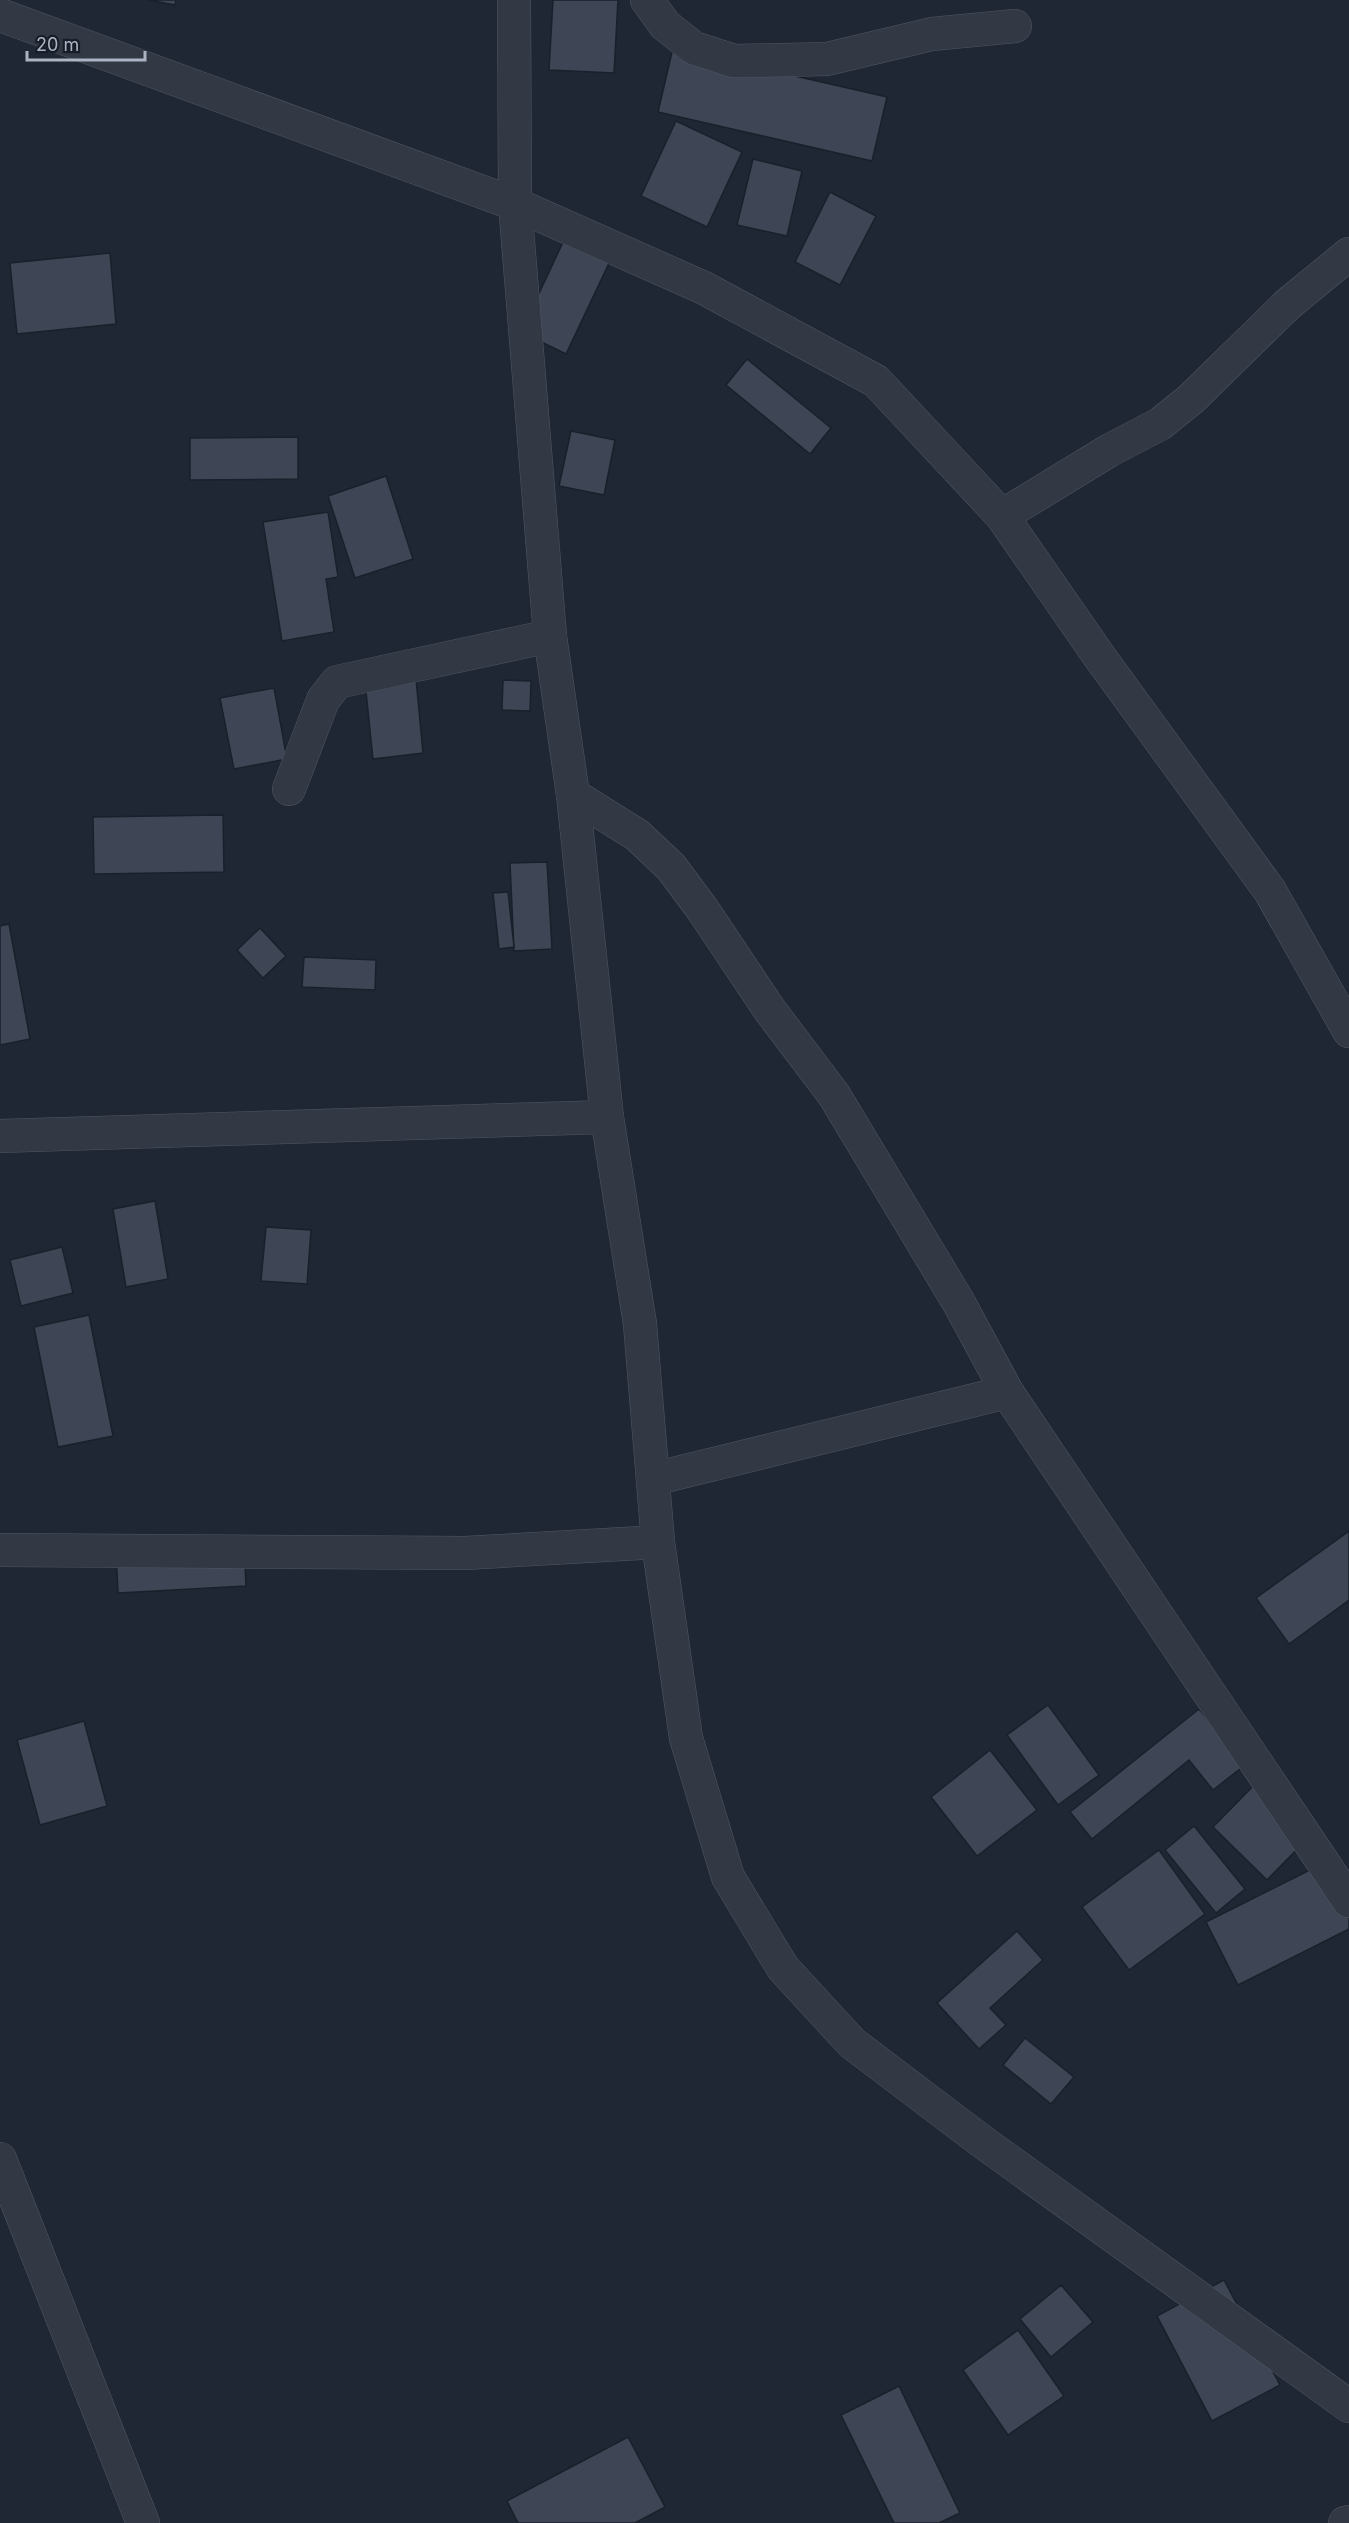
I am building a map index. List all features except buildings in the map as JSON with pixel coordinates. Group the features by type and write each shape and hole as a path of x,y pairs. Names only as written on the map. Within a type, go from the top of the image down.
{"street":[{"path":"514,0 515,204 550,636 573,795 607,1117 640,1324 658,1542 686,1738 728,1877 783,1968 852,2043 1349,2406"},
{"path":"647,0 665,25 694,48 734,61 827,59 932,34 1015,26"},
{"path":"0,15 515,204 704,288 876,381 1002,516 1099,656 1270,891 1349,1031"},
{"path":"1002,516 1110,450 1160,424 1191,399 1288,304 1349,254"},
{"path":"289,789 324,700 337,682 550,636"},
{"path":"573,795 637,835 671,867 703,910 769,1010 834,1095 959,1303 1007,1392 1349,1901"},
{"path":"0,1136 607,1117"},
{"path":"652,1479 1007,1392"},
{"path":"0,1550 465,1553 658,1542"},
{"path":"0,2159 143,2523"}]}
